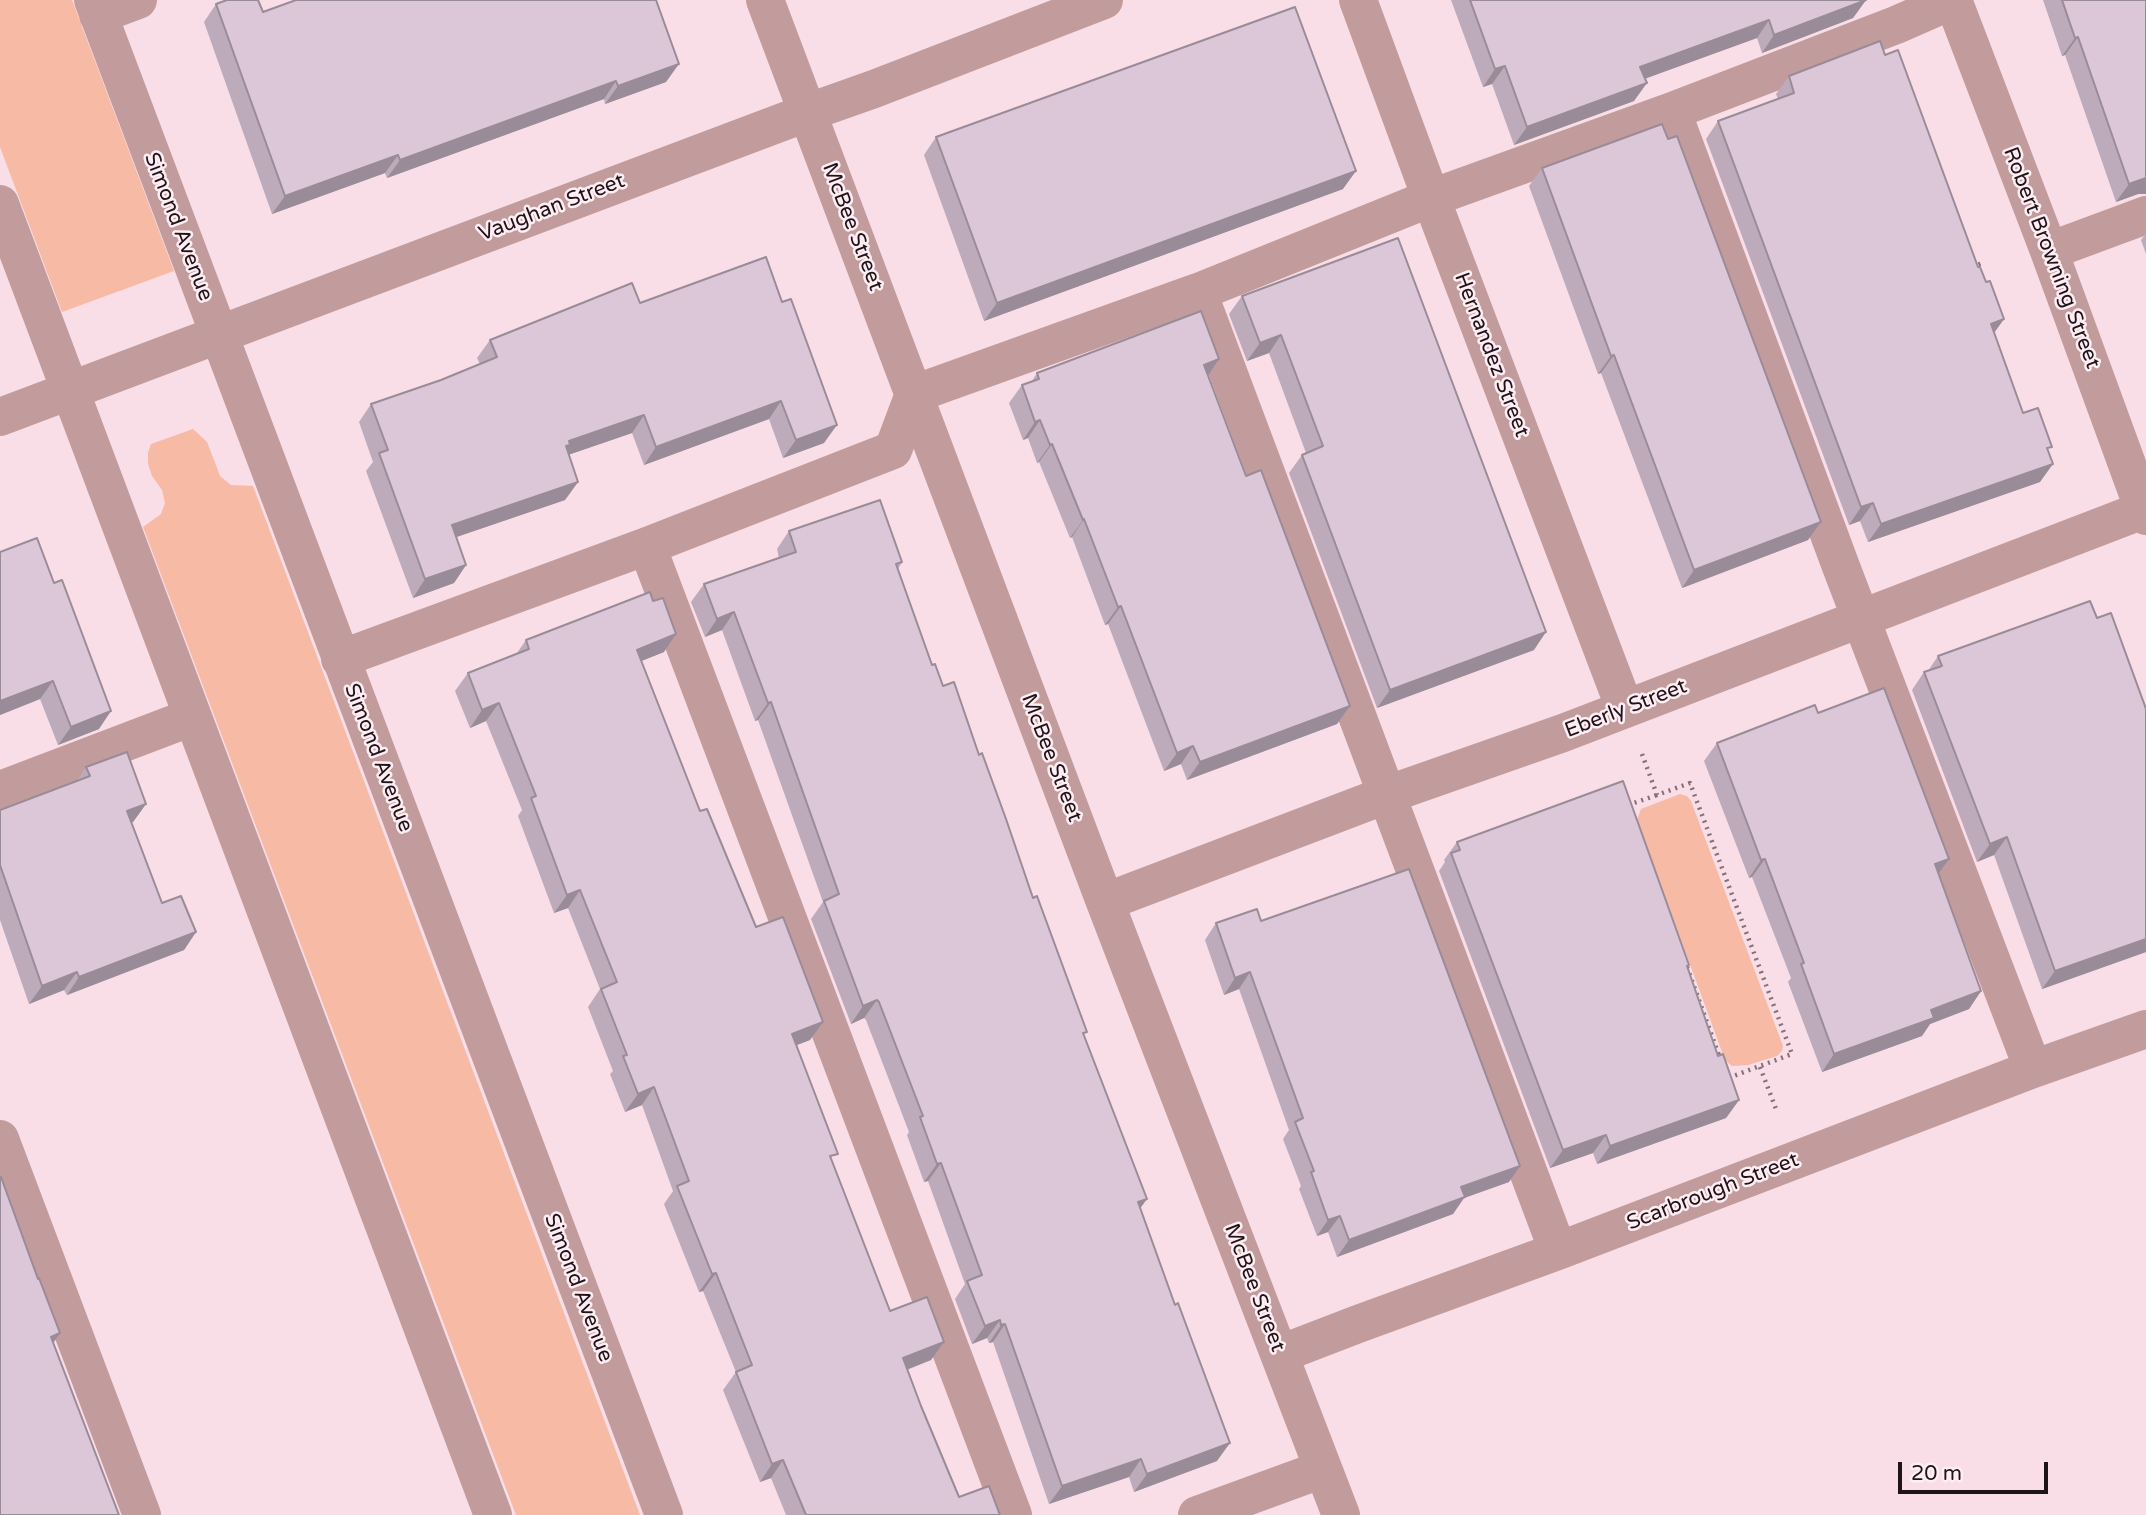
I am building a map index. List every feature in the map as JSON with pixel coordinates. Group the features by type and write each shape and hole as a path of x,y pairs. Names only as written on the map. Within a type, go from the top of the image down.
{"street":[{"path":"96,8 138,0"},
{"name":"McBee Street","path":"765,0 1105,902 1340,1515"},
{"name":"Hernandez Street","path":"1358,0 1625,709"},
{"path":"340,659 647,546 893,450 914,394 1198,292 1431,198 1672,111 1896,25 1953,0"},
{"name":"Robert Browning Street","path":"1953,0 2145,512"},
{"name":"Vaughan Street","path":"0,416 874,89 1090,3"},
{"name":"Simond Avenue","path":"96,8 664,1515"},
{"path":"1672,111 2034,1069"},
{"path":"0,204 493,1515"},
{"path":"2049,251 2146,215"},
{"path":"1198,292 1558,1251"},
{"name":"Eberly Street","path":"1105,902 1386,795 1563,733 2145,512"},
{"path":"647,546 1013,1515"},
{"path":"0,790 192,717"},
{"name":"Scarbrough Street","path":"1280,1354 2146,1029"},
{"path":"0,1139 142,1515"},
{"path":"1198,1515 1323,1469"}],"path":[{"path":"1959,271 1985,262"},
{"path":"1642,754 1657,795"},
{"path":"1628,805 1690,783 1792,1054 1728,1078 1685,961"},
{"path":"1760,1067 1776,1109"}],"shaded area":[{"path":"0,0 72,0 174,271 62,312 0,147"},
{"path":"193,429 207,442 220,476 231,485 253,486 640,1515 516,1515 143,527 161,514 165,503 162,490 152,476 148,464 151,444"},
{"path":"1680,794 1691,801 1783,1046 1777,1056 1748,1065 1732,1066 1725,1060 1637,820 1641,809"}],"building":[{"path":"227,0 258,0 263,12 296,0 656,0 679,64 618,86 616,81 400,160 398,155 285,196 216,4"},
{"path":"1470,0 1866,0 1774,35 1769,20 1640,67 1647,83 1527,127 1505,66 1495,69"},
{"path":"2062,0 2146,0 2146,178 2129,184 2078,37 2075,38"},
{"path":"1295,7 1356,171 997,303 936,137"},
{"path":"1880,41 1885,55 1898,50 1978,267 1986,282 1990,281 2004,319 1991,324 2023,413 2038,408 2052,447 2047,448 2053,464 1881,524 1873,503 1861,507 1718,121 1794,93 1789,76"},
{"path":"1662,124 1668,139 1677,136 1821,522 1694,570 1542,168"},
{"path":"1398,238 1546,632 1390,690 1302,455 1323,446 1281,335 1260,343 1242,296"},
{"path":"766,257 782,302 791,299 837,425 796,440 781,401 656,447 644,415 569,441 570,445 566,446 578,482 452,525 466,565 425,579 379,453 388,450 371,404 497,357 490,340 632,283 640,303"},
{"path":"1201,311 1219,359 1204,365 1246,476 1261,470 1350,706 1200,762 1193,746 1177,753 1121,606 1118,607 1052,444 1050,445 1040,420 1035,422 1022,385 1039,379 1037,373"},
{"path":"880,500 902,562 896,564 932,665 935,664 943,686 954,682 1033,898 1037,896 1087,1032 1083,1033 1147,1199 1138,1202 1175,1305 1178,1303 1230,1443 1147,1474 1141,1459 1062,1486 1005,1324 1001,1325 1000,1320 985,1326 967,1281 982,1275 941,1163 937,1164 920,1117 923,1116 879,1002 877,1000 863,1006 824,901 839,894 771,702 768,703 734,612 717,619 704,584 796,552 789,531"},
{"path":"37,538 54,583 62,580 111,711 71,727 53,681 0,701 0,552"},
{"path":"650,592 653,601 663,598 676,634 637,650 700,811 707,809 756,927 783,917 823,1022 792,1034 838,1154 830,1156 890,1311 927,1297 944,1342 903,1358 921,1406 959,1497 989,1486 1000,1515 806,1515 783,1460 772,1464 736,1372 752,1365 716,1273 712,1274 677,1186 689,1181 654,1087 638,1094 623,1056 627,1055 601,989 617,982 580,890 567,895 531,798 536,796 499,703 482,710 468,673 529,649 526,640"},
{"path":"2090,601 2097,618 2111,613 2146,709 2146,939 2055,971 2007,837 1990,844 1924,672 1942,666 1938,656"},
{"path":"1884,688 1949,859 1935,864 1981,991 1931,1010 1934,1018 1834,1054 1765,859 1761,860 1717,743 1815,705 1818,713"},
{"path":"127,752 146,804 127,811 162,903 181,896 196,932 79,977 77,972 42,986 0,865 0,810 90,776 86,767"},
{"path":"1623,781 1689,965 1687,966 1718,1056 1723,1054 1739,1100 1610,1146 1606,1135 1563,1150 1451,853 1460,850 1457,842"},
{"path":"1409,869 1520,1166 1461,1187 1465,1197 1349,1240 1340,1216 1328,1220 1311,1172 1314,1171 1295,1122 1303,1118 1250,972 1235,978 1216,923 1257,909 1261,921"},
{"path":"1,1177 60,1333 51,1337 119,1515 0,1515"}]}
